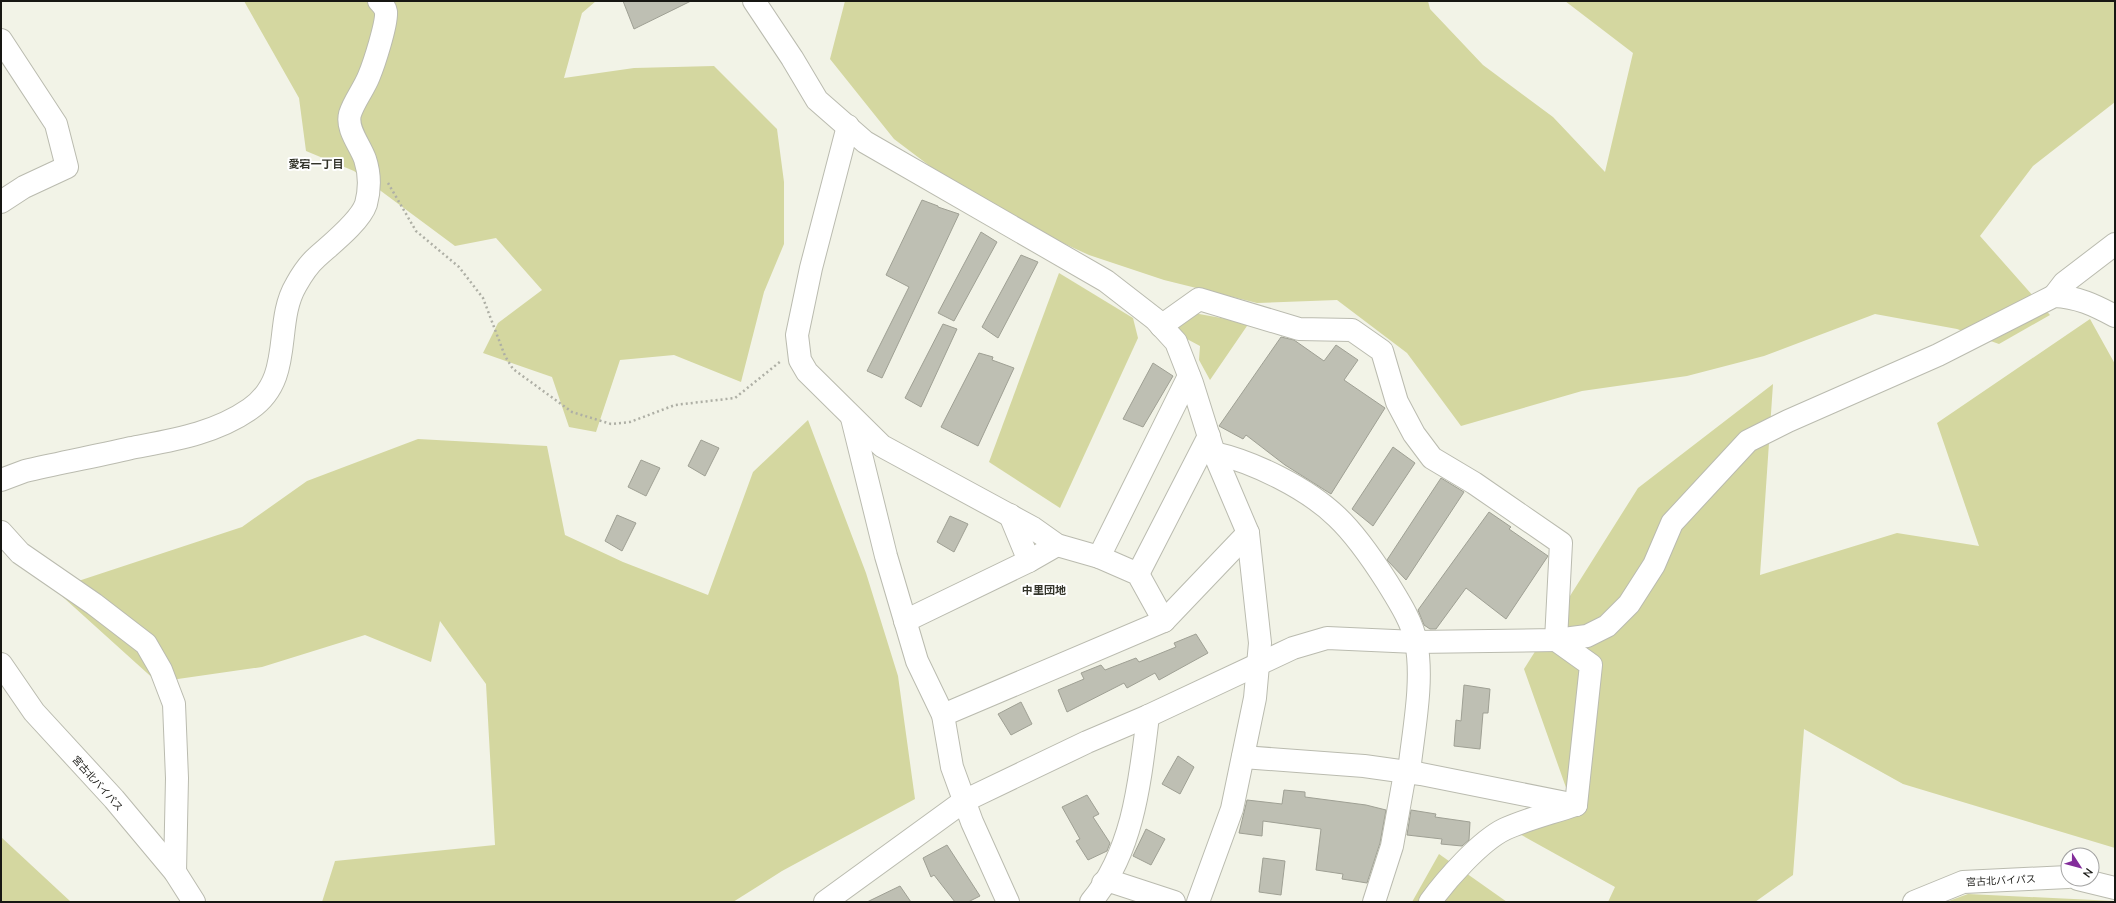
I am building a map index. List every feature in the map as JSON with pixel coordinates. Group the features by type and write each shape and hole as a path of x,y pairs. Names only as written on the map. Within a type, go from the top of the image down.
{"main road":[{"path":"1,480 25,471 202,434 250,409 265,394 276,376 284,345 287,311 295,286 315,259 340,238 365,206 369,190 369,178 365,160 349,122 350,113 369,76 380,40 386,14 385,7 379,1"},
{"path":"754,1 792,58 817,100 865,142 1106,281 1155,319 1176,342 1212,444 1248,533 1257,597 1260,662 1255,698 1232,809 1198,902"},
{"path":"1,40 56,124 67,167 24,187 1,202"},
{"path":"848,126 810,268 797,335 797,349 800,360 807,372 882,446 1010,515 1058,545 1099,557 1138,574 1164,621"},
{"path":"826,902 964,801 1086,742 1148,716 1260,662 1293,648 1327,638 1416,642 1556,640 1587,636 1606,626 1629,604 1654,565 1672,523 1748,441 1788,421 1938,355 2054,296 2064,283 2115,244"},
{"path":"2054,296 2072,297 2100,308 2115,316"},
{"path":"1161,326 1199,299 1299,329 1352,330 1382,350 1396,402 1414,434 1432,458 1474,483 1561,543 1556,640"},
{"path":"1099,557 1189,376"},
{"path":"852,418 886,556 916,661 943,715 952,767 964,801 1008,902"},
{"path":"1138,574 1212,444"},
{"path":"1212,444 1237,458 1296,486 1337,517 1360,545 1401,604 1416,642 1418,685 1407,773 1392,846 1374,902"},
{"path":"1010,515 1029,561"},
{"path":"1,532 20,553 94,604 146,644 161,670 174,704 176,778 175,872"},
{"path":"943,715 1164,621 1248,533"},
{"path":"905,621 1029,561 1058,545"},
{"path":"1556,640 1591,665 1576,805"},
{"name":"宮古北バイパス","path":"1,664 34,712 114,799 175,872 194,902"},
{"path":"1091,902 1120,858 1131,821 1142,763 1148,716"},
{"path":"1243,758 1364,766 1576,805"},
{"path":"1430,902 1447,879 1478,849 1504,830 1576,805"},
{"name":"宮古北バイパス","path":"1914,902 1963,882 2060,876"},
{"path":"1103,883 1114,882 1174,902"},
{"path":"2100,884 2115,888"}],"path":[{"path":"387,181 416,231 459,267 483,298 505,356 513,369 572,412 611,424 624,423 675,405 735,398 797,349"}],"green space":[{"path":"244,1 596,1 582,13 564,78 634,68 714,66 777,129 784,182 784,244 764,292 741,382 674,355 620,360 596,432 569,427 552,377 483,353 498,323 542,290 496,238 455,246 354,171 306,151 299,98"},
{"path":"845,1 1428,1 1430,9 1483,65 1553,117 1605,172 1633,53 1565,1 2115,1 2115,102 2033,166 1980,236 2050,315 1999,344 1957,329 1875,314 1764,356 1687,376 1582,391 1461,426 1407,353 1337,300 1257,303 1164,280 1089,255 984,207 894,139 830,59"},
{"path":"1059,273 1133,318 1138,338 1060,508 989,462"},
{"path":"1188,312 1249,323 1210,380 1199,360 1200,346 1172,331"},
{"path":"2090,319 2115,364 2115,848 1903,784 1804,729 1793,875 1755,902 1608,902 1615,887 1516,832 1575,813 1524,669 1638,488 1773,384 1760,575 1897,533 1979,546 1937,423"},
{"path":"808,420 866,573 898,676 915,799 782,871 733,902 322,902 335,861 495,845 486,684 440,621 431,662 365,635 262,667 157,682 54,589 242,527 307,481 418,439 547,446 565,535 623,562 708,595 753,472"},
{"path":"1,837 71,902 1,902"},
{"path":"1439,854 1507,902 1412,902"},
{"path":"1968,894 2115,901 2115,902 1946,902"}],"building":[{"path":"623,1 691,1 634,29"},
{"path":"922,200 959,214 882,378 867,371 909,287 886,275"},
{"path":"981,232 997,242 954,321 938,313"},
{"path":"1021,255 1038,262 998,338 982,327"},
{"path":"943,324 957,329 921,407 905,398"},
{"path":"1281,337 1294,340 1324,361 1336,345 1358,360 1344,380 1385,408 1331,494 1285,465 1246,435 1243,439 1219,426"},
{"path":"979,353 993,357 992,360 1014,368 978,446 941,427"},
{"path":"1153,363 1173,376 1143,427 1123,419"},
{"path":"701,440 719,448 705,476 688,466"},
{"path":"1393,447 1415,463 1373,526 1352,509"},
{"path":"641,460 660,468 646,496 628,487"},
{"path":"1441,478 1464,492 1406,580 1387,560"},
{"path":"1489,512 1511,527 1509,529 1548,556 1506,619 1466,588 1436,629 1430,629 1424,625 1418,610"},
{"path":"617,515 636,523 622,551 605,541"},
{"path":"950,516 968,524 954,552 937,542"},
{"path":"1196,634 1208,653 1159,680 1155,673 1127,688 1124,683 1067,712 1058,690 1084,679 1081,673 1101,665 1105,670 1136,658 1139,662 1176,647 1174,643"},
{"path":"1464,685 1490,689 1488,713 1483,713 1480,749 1454,746 1456,720 1461,721"},
{"path":"1021,702 1032,724 1011,735 998,714"},
{"path":"1178,756 1194,767 1180,794 1162,784"},
{"path":"1284,790 1305,792 1305,797 1366,805 1386,810 1380,843 1367,883 1342,879 1343,874 1316,870 1321,829 1263,821 1262,836 1239,833 1247,800 1282,804"},
{"path":"1087,795 1099,814 1093,817 1110,843 1107,851 1088,860 1076,841 1080,839 1062,807"},
{"path":"1411,810 1436,814 1435,817 1470,822 1469,840 1462,846 1441,844 1442,839 1407,835"},
{"path":"1146,829 1165,839 1151,865 1133,856"},
{"path":"947,845 980,896 968,902 955,902 934,875 931,877 923,858"},
{"path":"1263,858 1285,861 1281,895 1259,892"},
{"path":"900,886 911,902 867,902"}],"district":[{"name":"愛宕一丁目","path":"316,164"},
{"name":"中里団地","path":"1044,590"}]}
